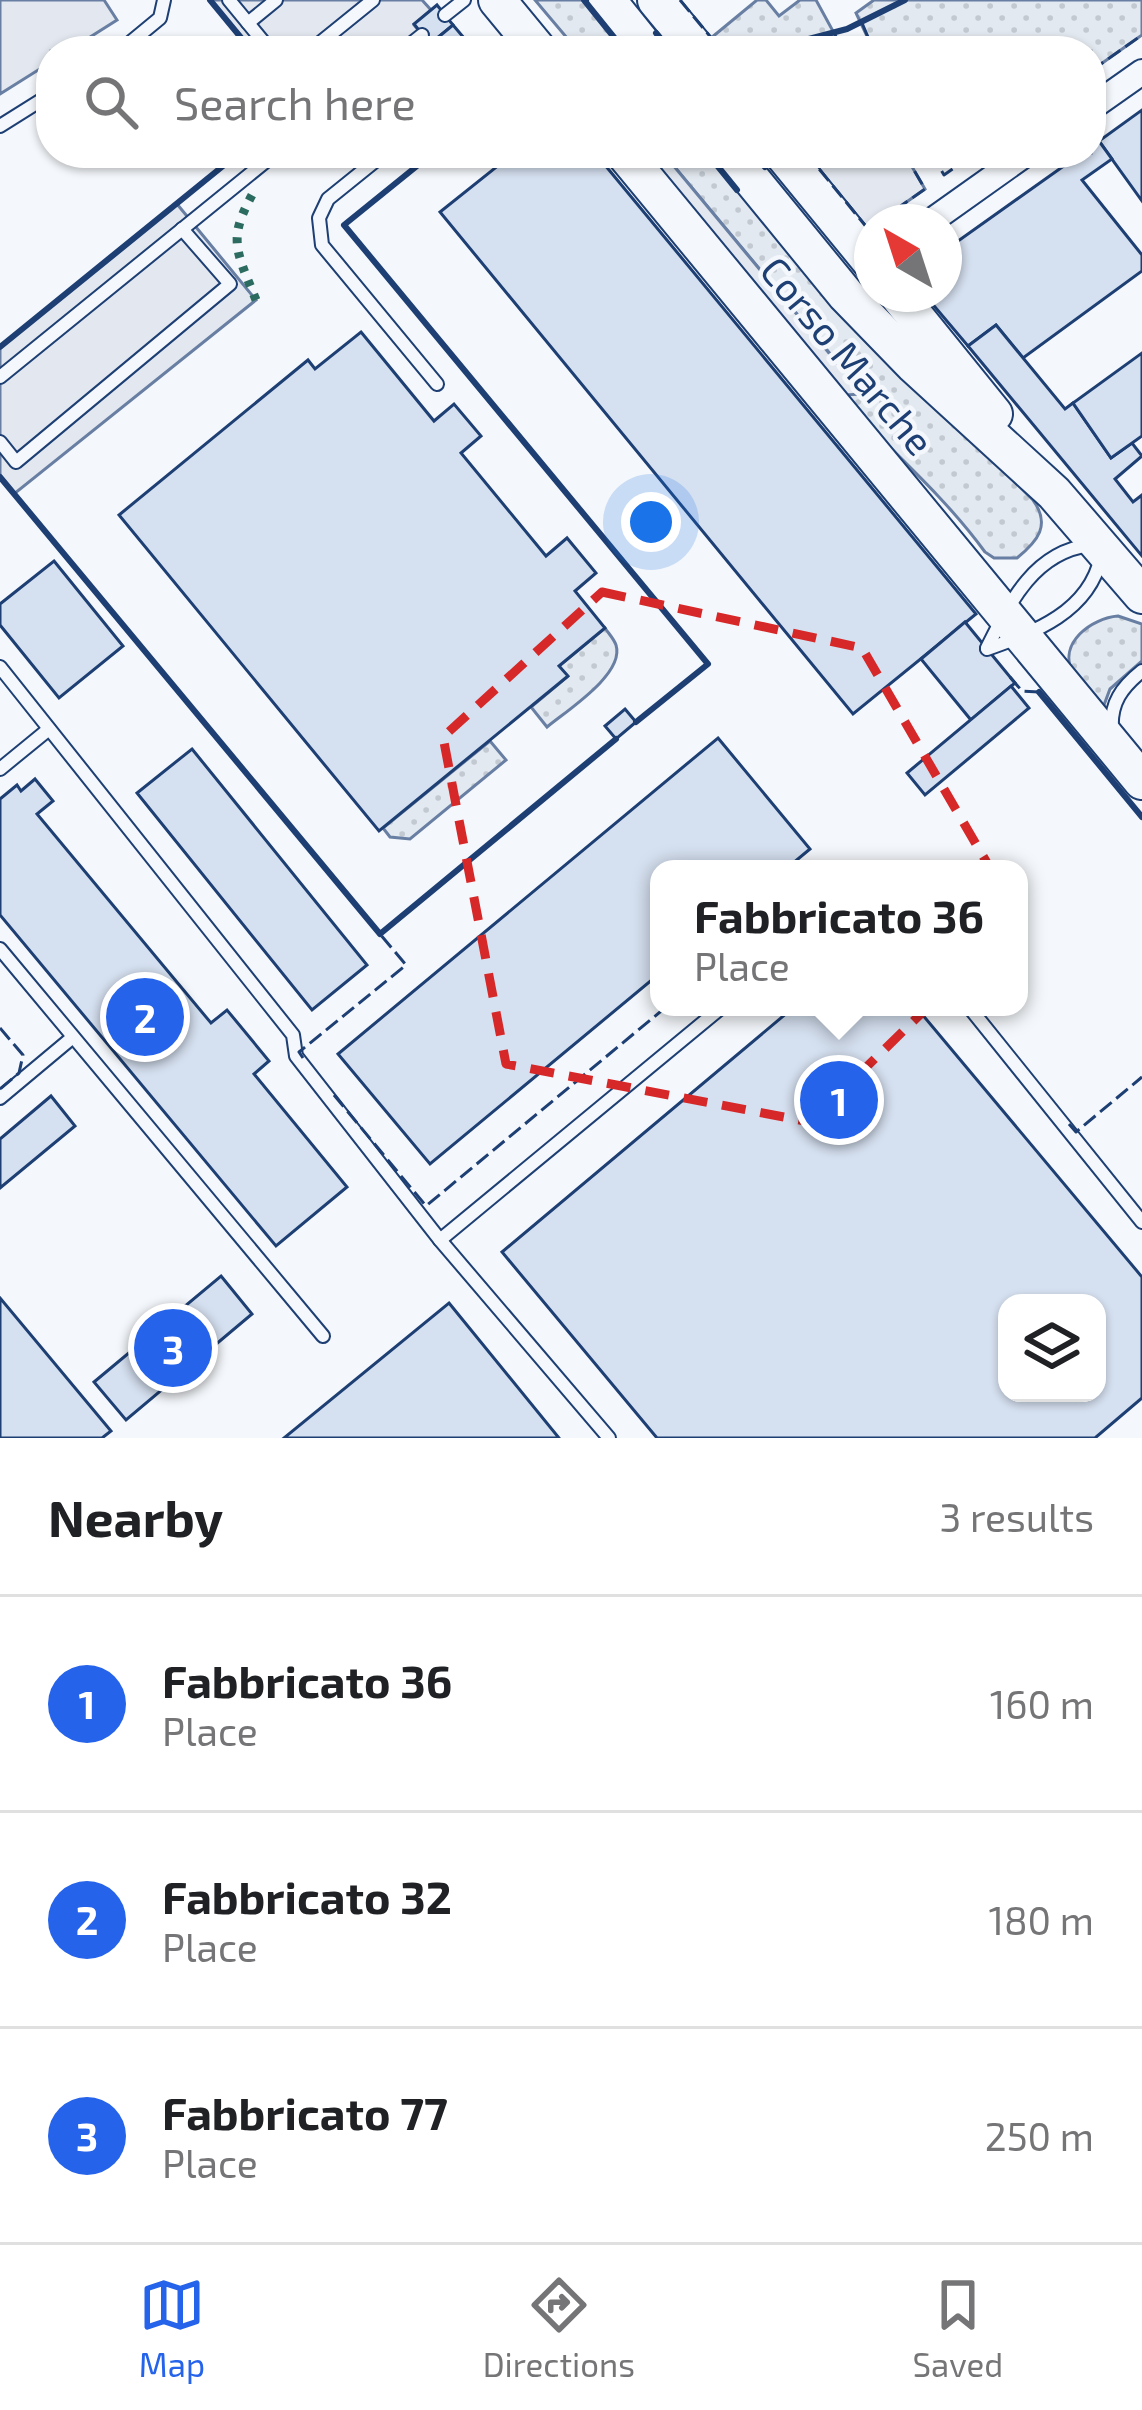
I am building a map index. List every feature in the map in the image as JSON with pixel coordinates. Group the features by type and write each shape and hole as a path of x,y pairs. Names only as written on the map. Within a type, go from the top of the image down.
{"main road":[{"path":"497,0 520,36"},
{"path":"607,0 636,36"},
{"path":"656,0 686,36"},
{"name":"Corso Marche","path":"636,168 1142,781"},
{"name":"Corso Marche","path":"742,168 846,295 1054,494 1142,596"},
{"path":"794,168 854,241"},
{"path":"911,312 1054,494"}],"street":[{"path":"1106,97 1142,72"},
{"path":"956,204 1007,168"}],"lane":[{"path":"138,36 160,18 164,0"},
{"path":"229,0 259,36"},
{"path":"248,23 276,0"},
{"path":"329,36 374,0"},
{"path":"446,15 464,0"},
{"path":"0,126 36,103"},
{"path":"0,377 257,168"},
{"path":"367,168 328,200 319,218 322,245 437,384"},
{"path":"0,442 16,462 230,284 182,229"},
{"path":"1101,546 1097,575 1086,595 1059,616 1014,624 1026,580 1053,556 1073,547 1101,546"},
{"path":"0,667 293,1035 296,1056 440,1240 609,1438"},
{"path":"1113,746 1111,712 1123,686 1142,671"},
{"path":"0,769 49,729"},
{"path":"0,949 323,1336"},
{"path":"440,1240 711,1016"},
{"path":"976,1016 1142,1222"},
{"path":"0,1099 74,1037"}],"highlighted area":[{"path":"602,592 862,648 1019,918 810,1122 506,1064 443,737"}],"shaded area":[{"path":"0,0 104,0 117,20 92,36 36,36 36,71 0,94"},
{"path":"210,0 422,0 431,10 414,25 423,36 240,36"},
{"path":"535,0 584,0 613,36 565,36"},
{"path":"757,0 766,0 779,16 800,0 816,0 834,33 822,36 713,36"},
{"path":"874,0 1142,0 1142,35 1106,60 1106,36 867,36 856,13"},
{"path":"637,168 675,168 863,394 827,396"},
{"path":"675,168 720,168 843,312 1033,500 1041,517 1036,539 1017,558 994,558 985,552 933,490 838,395 862,392"},
{"path":"818,168 913,168 925,189 904,204 854,204 854,212"},
{"path":"177,204 256,300 14,494 0,477 0,347"},
{"path":"1118,616 1142,624 1142,661 1110,689 1101,713 1073,673 1070,652 1088,627"},
{"path":"605,628 616,645 612,668 547,727 531,707 567,677 559,666"},
{"path":"490,741 506,760 410,839 390,837 383,828"}],"building":[{"path":"437,5 453,25 440,36 424,36 414,24"},
{"path":"453,25 462,36 440,36"},
{"path":"1142,110 1142,201 1106,151 1106,136"},
{"path":"495,168 607,168 976,614 853,714 440,212"},
{"path":"1061,168 1099,168 1082,180 1142,255 1142,271 1023,358 996,325 968,346 939,312 962,312 962,238"},
{"path":"996,325 1065,409 1073,403 1111,458 1132,443 1142,456 1115,479 1133,502 1142,495 1142,556 968,346"},
{"path":"361,332 434,421 454,404 481,436 461,453 546,556 567,538 596,573 575,591 605,628 559,666 568,676 379,831 119,515 308,360 315,369"},
{"path":"1142,353 1142,436 1111,458 1073,403"},
{"path":"54,561 123,646 59,698 0,625 0,604"},
{"path":"965,622 1015,683 971,720 921,659"},
{"path":"1011,686 1029,708 925,795 907,773"},
{"path":"625,709 636,722 616,739 605,726"},
{"path":"718,738 810,849 797,860 650,860 650,981 430,1164 338,1054"},
{"path":"192,749 367,965 312,1010 137,793"},
{"path":"35,779 53,801 37,814 211,1023 227,1010 269,1061 254,1074 347,1187 276,1246 0,915 0,799 17,785 21,791"},
{"path":"783,1016 924,1016 1142,1277 1142,1398 1095,1438 657,1438 502,1252"},
{"path":"51,1096 75,1126 0,1188 0,1139"},
{"path":"221,1276 252,1314 126,1420 94,1382"},
{"path":"0,1298 111,1431 102,1438 0,1438"},
{"path":"449,1303 559,1438 284,1438"}],"hedge":[{"path":"256,188 241,219 237,243 256,300"}],"fence":[{"path":"680,0 710,36"},
{"path":"862,23 868,36"},
{"path":"1106,60 1142,35"},
{"path":"818,168 854,212"},
{"path":"904,204 925,189 913,168"},
{"path":"940,168 944,175 954,168"},
{"path":"1010,677 1022,691 1039,692"},
{"path":"303,1058 299,1052 406,965 380,934"},
{"path":"334,1095 426,1206 655,1016"},
{"path":"0,1028 23,1055 19,1073 0,1089"},
{"path":"1069,1124 1076,1132 1142,1077"}],"wall":[{"path":"210,0 240,36"},
{"path":"584,0 613,36"},
{"path":"820,36 847,29 905,0"},
{"path":"0,347 221,168"},
{"path":"414,168 344,225 708,664 636,722"},
{"path":"719,168 737,190"},
{"path":"0,477 380,934 616,739"},
{"path":"1039,692 1142,817"}],"place":[{"name":"Fabbricato 32","path":"145,1017"},
{"name":"Fabbricato 36","path":"839,1100"},
{"name":"Fabbricato 77","path":"173,1348"}]}
